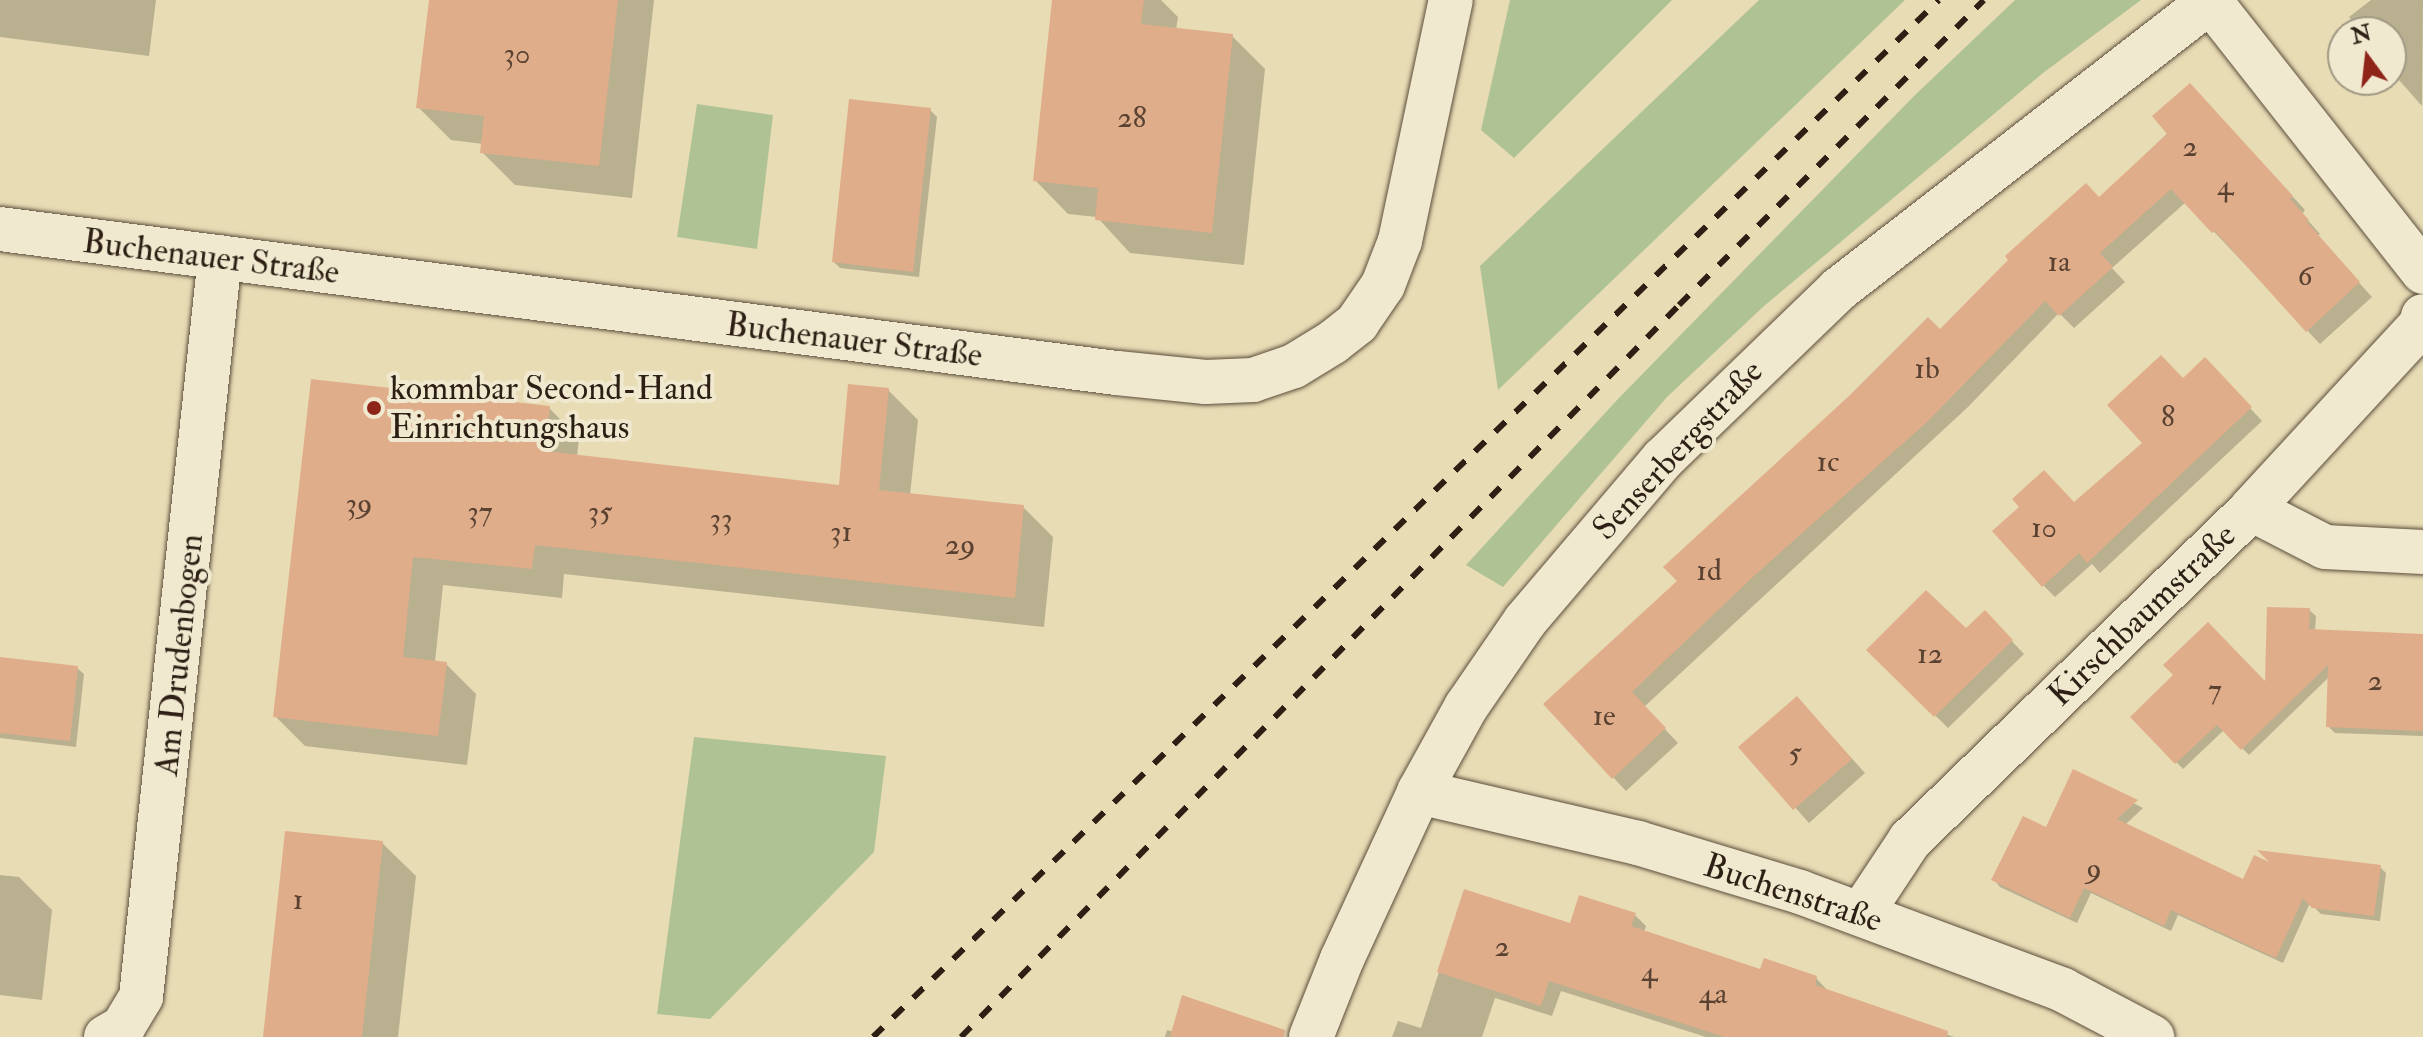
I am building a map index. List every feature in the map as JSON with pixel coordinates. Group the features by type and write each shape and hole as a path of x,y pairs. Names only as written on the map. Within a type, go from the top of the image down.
{"street":[{"name":"Buchenauer Straße","path":"0,229 1117,373 1206,382 1253,380 1294,366 1333,342 1357,323 1383,285 1400,241 1451,0"},
{"path":"2211,0 2423,272"},
{"name":"Senserbergstraße","path":"1311,1037 1342,959 1419,792 1466,707 1525,621 1663,459 1763,358 1894,245 2211,0"},
{"name":"Am Drudenbogen","path":"106,1037 123,1027 141,997 220,257"},
{"name":"Kirschbaumstraße","path":"1861,914 1910,840 2251,509 2421,325 2423,316"},
{"path":"2251,509 2325,547 2423,552"},
{"name":"Buchenstraße","path":"1419,792 1638,843 1861,914 2063,990 2152,1037"}],"green space":[{"path":"1510,0 1672,0 1514,158 1481,130"},
{"path":"1759,0 1905,0 1498,390 1480,266"},
{"path":"2015,0 2141,0 2043,73 1764,306 1667,397 1503,587 1466,565 1617,400 1914,96"},
{"path":"697,104 773,115 757,249 677,237"},
{"path":"694,737 886,756 874,852 710,1019 657,1014"}],"building":[{"path":"429,0 618,0 599,166 480,153 484,116 416,108"},
{"path":"1052,0 1144,0 1141,24 1233,34 1212,233 1095,220 1098,188 1033,181"},
{"path":"2190,83 2293,196 2290,199 2309,220 2306,221 2360,282 2306,332 2215,231 2212,233 2171,189 2100,253 2113,267 2059,316 2045,301 1927,422 1755,575 1632,692 1666,728 1612,779 1543,704 1677,581 1663,567 1850,395 1928,317 1940,329 2008,260 2005,256 2086,183 2099,197 2167,134 2152,116"},
{"path":"849,99 931,108 913,272 832,262"},
{"path":"2161,355 2183,378 2205,357 2252,407 2087,563 2079,553 2042,587 1992,531 2019,507 2012,499 2044,470 2074,502 2142,443 2107,405"},
{"path":"311,379 550,406 545,451 839,485 848,384 889,388 879,490 1024,505 1015,598 535,545 532,569 413,557 403,657 447,662 438,736 273,717"},
{"path":"1926,590 1966,628 1985,610 2013,640 1934,717 1866,650"},
{"path":"2267,607 2310,608 2309,629 2423,634 2423,731 2326,727 2328,665 2241,750 2217,725 2175,764 2130,717 2173,675 2163,665 2208,622 2265,681"},
{"path":"0,657 78,666 70,741 0,733"},
{"path":"1797,696 1852,759 1793,810 1738,747"},
{"path":"2073,769 2138,800 2117,819 2243,879 2254,855 2269,862 2257,850 2381,865 2374,916 2312,908 2303,898 2276,958 2171,910 2164,926 2084,888 2070,918 1991,880 2023,816 2046,827"},
{"path":"285,831 383,841 362,1037 263,1037"},
{"path":"1464,889 1570,923 1579,895 1636,913 1631,926 1760,969 1764,958 1817,976 1815,985 1948,1031 1947,1037 1725,1037 1549,981 1541,1006 1437,972"},
{"path":"1182,995 1285,1030 1284,1037 1170,1037"}],"railway":[{"path":"873,1037 1939,0"},
{"path":"961,1037 1679,305 1984,0"}],"place":[{"name":"kommbar Second-Hand Einrichtungshaus","path":"374,408"}]}
